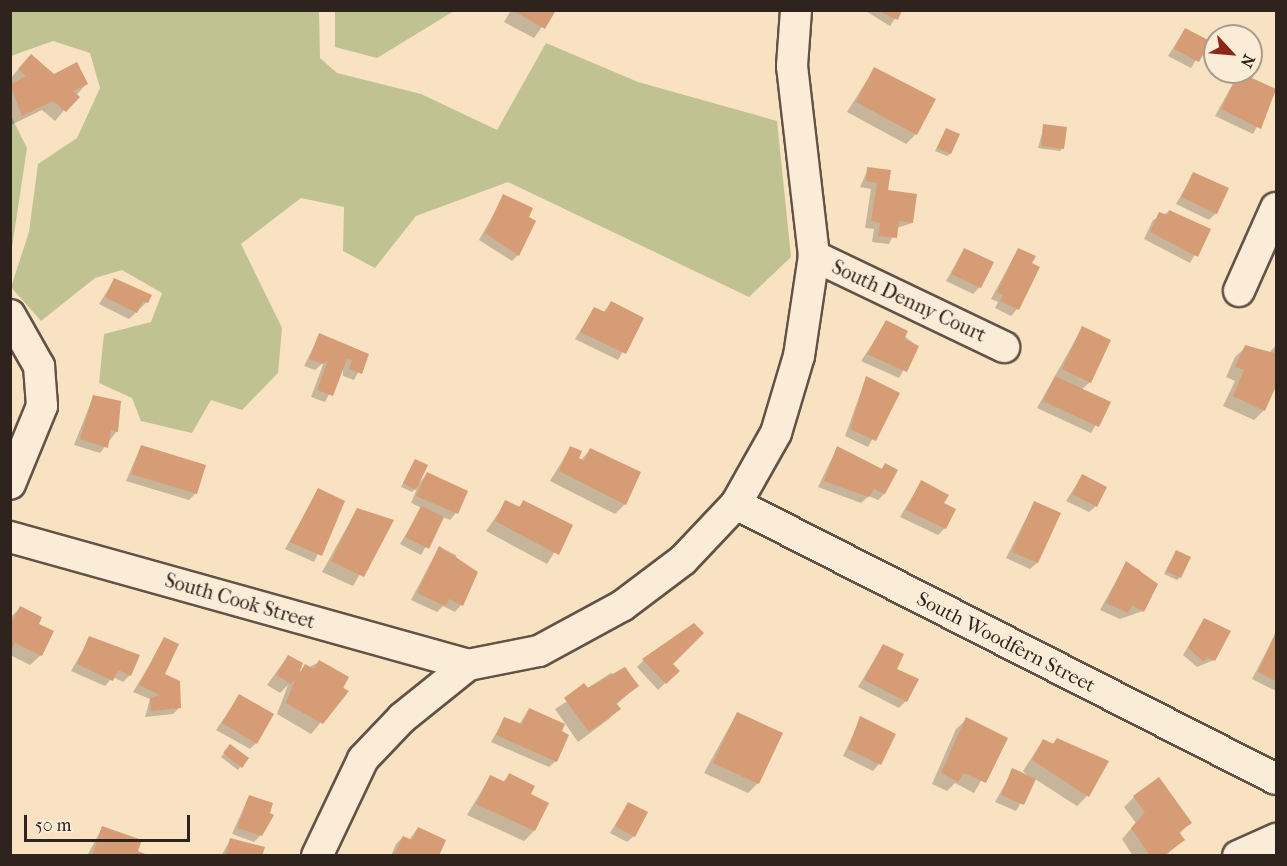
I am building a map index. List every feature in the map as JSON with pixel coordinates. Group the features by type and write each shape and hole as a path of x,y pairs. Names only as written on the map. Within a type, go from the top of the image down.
{"street":[{"path":"317,855 363,759 402,718 468,665 539,651 622,606 683,560 736,504 776,433 799,356 814,256 792,66 796,10"},
{"path":"1239,291 1276,208"},
{"name":"South Denny Court","path":"814,256 1004,346"},
{"path":"10,484 42,406 39,366 17,322"},
{"name":"South Woodfern Street","path":"736,504 1276,779"},
{"name":"South Cook Street","path":"10,537 468,665"},
{"path":"1239,855 1276,839"}],"green space":[{"path":"11,10 319,11 320,58 337,73 421,94 497,130 546,43 638,82 777,121 791,257 749,297 508,182 416,216 375,268 343,251 344,207 301,198 241,244 282,328 278,373 242,410 211,400 192,433 141,421 132,398 99,383 104,334 151,322 162,293 122,270 95,278 41,321 11,287 29,232 38,164 77,138 100,88 90,53 53,41 11,56"},
{"path":"335,10 454,11 377,58 335,47"},
{"path":"11,116 27,148 11,254"}],"building":[{"path":"512,10 556,10 545,29"},
{"path":"876,10 902,10 898,20"},
{"path":"1185,28 1203,37 1203,54 1199,62 1174,49"},
{"path":"31,54 54,74 77,62 88,84 73,91 80,97 66,112 53,101 22,116 10,85 26,76 18,69"},
{"path":"874,67 936,99 917,135 856,102"},
{"path":"1263,83 1276,89 1261,129 1221,109 1233,84"},
{"path":"1043,124 1067,127 1064,149 1041,146"},
{"path":"946,128 960,134 951,154 937,148"},
{"path":"867,167 891,170 888,190 917,194 913,223 899,221 897,238 878,236 880,223 871,221 877,183 866,181"},
{"path":"1193,172 1229,188 1217,214 1181,197"},
{"path":"503,194 533,208 529,217 536,221 519,256 485,233"},
{"path":"1169,210 1211,229 1198,257 1150,232 1159,212 1167,215"},
{"path":"964,248 994,262 981,288 951,274"},
{"path":"1018,248 1036,256 1032,263 1040,267 1019,310 1000,301 1003,295 997,292"},
{"path":"114,278 152,295 148,303 143,301 137,313 105,297"},
{"path":"611,301 644,318 626,354 580,332 594,307 605,312"},
{"path":"886,320 908,331 904,339 919,346 907,372 867,354"},
{"path":"1082,326 1111,340 1091,383 1062,369"},
{"path":"319,333 369,354 362,374 349,369 352,360 347,359 333,396 317,390 328,360 323,364 309,359"},
{"path":"1245,345 1274,353 1276,347 1276,386 1265,411 1233,396 1244,370 1235,367"},
{"path":"866,376 900,393 876,441 850,429"},
{"path":"1055,376 1111,402 1099,427 1043,401"},
{"path":"93,395 121,401 118,432 111,430 108,448 80,439"},
{"path":"141,445 206,465 197,494 131,474"},
{"path":"570,446 582,451 579,458 584,461 590,448 641,472 626,505 559,471"},
{"path":"837,446 882,469 885,463 898,470 885,494 874,489 869,497 824,481"},
{"path":"415,459 428,465 416,490 403,483"},
{"path":"427,472 468,491 458,514 416,496"},
{"path":"1082,474 1107,487 1097,507 1072,494"},
{"path":"921,480 949,495 944,503 956,509 946,529 906,510"},
{"path":"318,488 345,501 322,556 290,542"},
{"path":"505,500 520,507 523,500 573,525 559,555 495,521"},
{"path":"1034,501 1061,513 1038,563 1012,552"},
{"path":"421,506 444,517 429,549 405,537"},
{"path":"357,508 394,520 364,577 331,561"},
{"path":"439,546 478,572 463,606 449,599 445,606 417,593"},
{"path":"1176,550 1191,557 1181,578 1166,571"},
{"path":"1126,561 1158,584 1144,612 1132,605 1128,613 1106,603"},
{"path":"20,606 42,617 39,624 54,631 42,656 15,643 10,652 10,626"},
{"path":"1204,618 1231,631 1215,661 1207,657 1204,662 1188,648"},
{"path":"694,623 704,633 673,664 680,671 666,684 642,659"},
{"path":"1276,631 1276,681 1258,672"},
{"path":"89,636 140,655 131,676 118,670 113,681 77,664"},
{"path":"164,637 179,644 165,674 180,681 181,708 151,711 150,698 160,695 139,685"},
{"path":"883,644 904,654 897,669 919,679 907,702 864,680"},
{"path":"288,655 303,663 299,674 305,664 314,669 319,660 349,677 343,688 349,691 323,724 286,703 295,680 291,684 276,675"},
{"path":"625,667 639,686 616,703 621,709 589,732 564,698 584,683 588,688"},
{"path":"239,694 274,714 257,744 222,723"},
{"path":"529,708 565,724 562,731 569,735 557,762 496,735 504,717 522,724"},
{"path":"737,712 783,733 759,784 713,763"},
{"path":"860,716 896,734 881,765 848,749"},
{"path":"966,717 1008,738 986,783 964,773 958,782 941,773"},
{"path":"1057,738 1109,761 1089,797 1032,760 1043,739 1053,744"},
{"path":"230,744 249,758 242,768 223,753"},
{"path":"1012,768 1036,779 1024,805 1001,795"},
{"path":"509,773 535,786 531,794 549,803 535,831 476,804 490,775 505,782"},
{"path":"1159,777 1192,823 1179,832 1185,840 1163,856 1150,856 1131,828 1145,812 1133,796"},
{"path":"249,795 273,803 270,813 274,815 262,836 237,828"},
{"path":"628,802 648,812 635,837 615,826"},
{"path":"102,826 142,840 138,851 150,856 92,856"},
{"path":"418,827 446,840 439,856 393,856 403,836 412,840"},
{"path":"230,838 265,847 262,856 225,856"}]}
